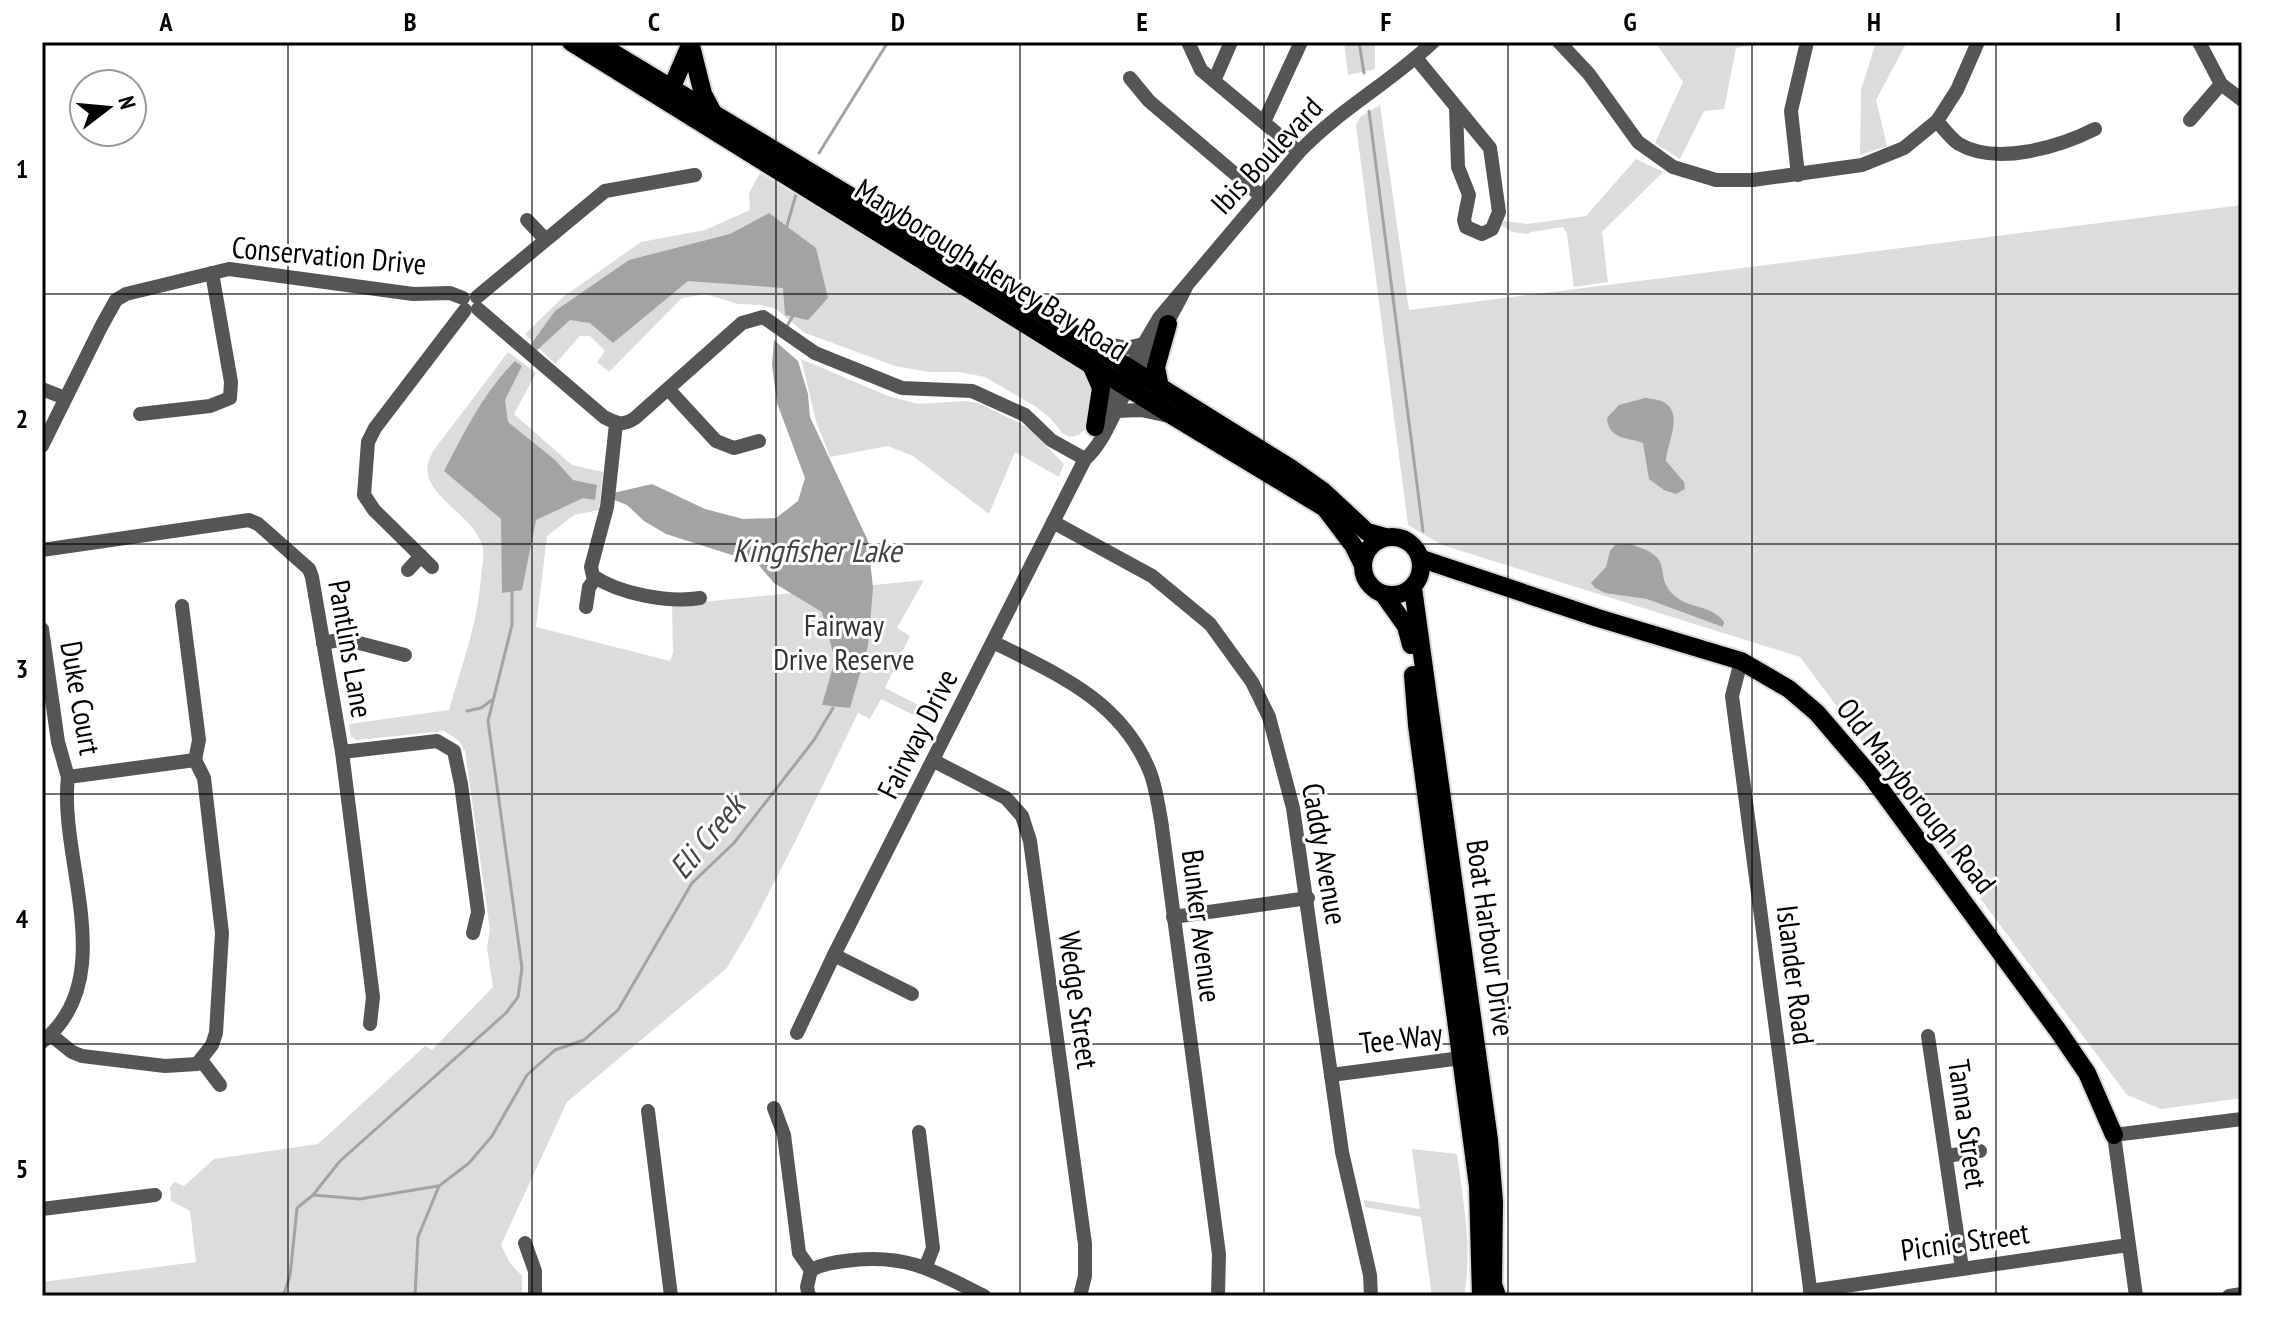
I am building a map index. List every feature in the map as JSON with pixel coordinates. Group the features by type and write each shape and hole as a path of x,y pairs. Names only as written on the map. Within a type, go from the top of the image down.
{"main road":[{"name":"Maryborough Hervey Bay Road","path":"571,42 668,96 1090,364 1160,388 1323,491 1367,532 1385,537"},
{"name":"Maryborough Hervey Bay Road","path":"595,42 668,96 713,112 1081,339 1173,416 1325,508 1353,545 1363,565"},
{"path":"668,96 691,44"},
{"path":"691,44 703,94 713,112"},
{"path":"1160,388 1156,367 1168,324"},
{"path":"1090,364 1101,388 1095,427"},
{"path":"1385,537 1399,537 1413,544 1422,559 1422,573 1413,588 1400,595 1384,595 1374,590 1365,577 1363,565 1370,546 1385,537"},
{"name":"Old Maryborough Road","path":"1422,559 1598,618 1741,661 1789,689 1817,713 1871,776 2066,1042 2087,1073 2114,1135"},
{"name":"Boat Harbour Drive","path":"1413,588 1469,1057 1478,1186 1481,1296"},
{"name":"Boat Harbour Drive","path":"1384,595 1406,626 1411,647 1417,725 1494,1202 1493,1284 1497,1296"}],"street":[{"path":"1188,42 1201,70 1299,152"},
{"path":"1214,81 1231,42"},
{"path":"1264,122 1301,42"},
{"name":"Ibis Boulevard","path":"1128,378 1159,318 1299,152 1324,126 1433,42"},
{"path":"1559,42 1589,74 1638,142 1673,167 1716,180 1798,175 1873,162 1904,148 1937,121 1957,90 1978,42"},
{"path":"1798,175 1791,111 1807,42"},
{"path":"2199,42 2221,84 2242,100"},
{"path":"1416,58 1490,148 1499,212 1492,229 1482,234 1472,232 1464,220 1469,195 1458,167 1456,108"},
{"path":"1130,78 1149,101 1261,196"},
{"path":"2190,120 2221,84"},
{"path":"1937,121 1958,143 1985,152 2025,152 2068,142 2095,129"},
{"path":"432,567 374,510 364,495 368,442 375,428 471,304 605,191 695,175"},
{"path":"527,220 545,239"},
{"name":"Conservation Drive","path":"42,446 116,300 126,294 229,269 413,294 450,293 471,304"},
{"path":"140,414 210,406 230,398 231,382 212,273"},
{"name":"Ibis Boulevard","path":"1128,378 1168,324 1186,287"},
{"path":"471,304 616,424 628,423 635,418 742,323 763,317 815,353 902,388 972,391 1025,415 1051,440 1085,459"},
{"path":"1081,339 1127,348 1143,344"},
{"name":"Fairway Drive","path":"1085,459 1095,451 1128,378"},
{"name":"Fairway Drive","path":"797,1033 1085,459 1086,446 1095,427 1128,378"},
{"path":"42,389 65,398"},
{"path":"669,390 716,441 734,448 759,441"},
{"path":"1115,411 1141,410 1173,416"},
{"path":"595,579 591,567 607,507 616,424"},
{"name":"Pantlins Lane","path":"42,550 249,520 258,524 309,569 342,752 373,997 370,1024"},
{"name":"Caddy Avenue","path":"1053,522 1152,576 1210,624 1252,682 1269,717 1289,793 1308,898 1342,1152 1370,1275 1371,1296"},
{"path":"408,570 421,556"},
{"path":"595,579 653,598 674,601 700,598"},
{"path":"586,607 589,587 595,579"},
{"path":"46,1038 72,1052 93,1058 177,1067 197,1064 212,1045 216,1033 222,933 204,778 195,760 199,740 182,606"},
{"name":"Duke Court","path":"42,629 58,742 68,777 66,799 84,945 81,974 71,1004 46,1038"},
{"path":"323,643 344,639 405,655"},
{"name":"Bunker Avenue","path":"993,642 1067,679 1103,704 1134,740 1151,774 1161,820 1219,1254 1218,1296"},
{"name":"Islander Road","path":"1741,661 1732,696 1810,1293"},
{"path":"342,752 437,741 454,751 478,912 473,933"},
{"path":"68,777 195,760"},
{"name":"Wedge Street","path":"934,761 1006,798 1022,816 1030,841 1085,1244 1085,1276 1080,1296"},
{"path":"1173,917 1308,898"},
{"path":"834,955 912,994"},
{"name":"Tanna Street","path":"1928,1036 1962,1268"},
{"name":"Tee Way","path":"1331,1075 1469,1057"},
{"path":"201,1060 220,1085"},
{"path":"774,1108 784,1135 799,1253 811,1270 809,1296"},
{"path":"648,1111 671,1296"},
{"path":"2114,1135 2242,1119"},
{"path":"919,1132 933,1248 926,1266"},
{"name":"Old Maryborough Road","path":"2114,1135 2136,1296"},
{"path":"1946,1156 1980,1151"},
{"path":"42,1209 155,1195"},
{"path":"525,1243 535,1271 535,1296"},
{"name":"Picnic Street","path":"1810,1293 2128,1245"},
{"path":"811,1270 826,1263 882,1257 926,1266 984,1296"},
{"path":"2229,1296 2242,1294"}],"green space":[{"path":"1344,42 1375,42 1375,69 1348,75"},
{"path":"1655,42 1776,42 1736,48 1724,109 1704,111 1680,159 1655,143 1683,82"},
{"path":"1876,42 1907,42 1876,100 1887,146 1860,155 1861,90"},
{"path":"1380,105 1409,310 2242,205 2242,1098 2161,1109 2127,1095 1800,657 1442,545 1408,525 1356,125 1360,117"},
{"path":"1636,159 1663,172 1602,232 1608,282 1574,287 1567,234 1563,227 1527,234 1512,232 1501,225 1504,221 1527,224 1586,216"},
{"path":"760,173 1080,366 1093,380 1092,421 1079,435 1070,437 1035,406 985,377 895,366 805,333 776,309 738,304 705,294 682,298 609,372 597,362 605,351 590,336 580,336 555,364 525,334 563,297 641,242 705,230 750,210 749,193"},
{"name":"Fairway Drive Reserve","path":"508,352 536,373 514,414 572,465 603,472 599,510 574,515 547,536 536,627 670,661 673,653 672,605 924,580 897,628 910,636 885,688 942,717 936,726 881,699 870,719 858,713 795,842 726,969 567,1102 501,1245 510,1263 522,1276 522,1296 42,1296 42,1282 196,1262 190,1211 171,1201 170,1187 174,1182 184,1186 214,1159 318,1144 425,1046 432,1050 493,987 487,947 490,930 465,751 459,741 444,731 357,740 351,736 349,724 449,710 473,627 483,553 476,532 434,489 428,464 434,450"},
{"path":"801,359 888,396 918,404 978,403 1029,428 1064,464 1059,477 1015,452 989,514 913,456 888,446 830,457 816,421"},
{"path":"1412,1149 1457,1154 1468,1261 1464,1296 1432,1296 1421,1217 1365,1207 1364,1200 1420,1209"}],"water":[{"path":"769,213 816,248 828,298 808,320 785,315 783,288 688,281 613,343 590,323 570,320 535,352 529,347 555,311 629,260 730,234"},
{"name":"Kingfisher Lake","path":"774,340 798,361 808,394 810,417 868,541 873,588 868,646 850,708 822,705 835,660 822,612 774,583 757,563 666,534 644,521 627,505 609,498 609,494 652,484 705,509 743,519 776,518 798,501 805,478 777,403 772,365"},
{"path":"515,361 522,366 505,400 508,422 555,460 573,480 597,485 595,500 583,498 536,520 522,590 502,593 501,519 444,471 484,399"},
{"path":"1645,398 1663,402 1673,415 1673,431 1666,461 1684,482 1685,489 1676,494 1649,479 1643,443 1615,434 1608,425 1607,418 1619,405"},
{"path":"1629,544 1654,555 1662,567 1664,581 1675,596 1713,613 1724,622 1723,627 1647,599 1605,593 1595,588 1591,583 1606,567 1610,551 1615,545"}],"waterway":[{"name":"Eli Creek","path":"819,153 888,42"},
{"path":"1359,42 1364,73"},
{"path":"1369,111 1423,531"},
{"name":"Eli Creek","path":"786,229 797,191"},
{"name":"Eli Creek","path":"787,326 794,314"},
{"path":"313,1195 340,1161 506,1013 518,997 522,968 488,721 512,625 512,592"},
{"path":"467,711 481,708 492,700"},
{"name":"Eli Creek","path":"415,1296 418,1237 439,1186 469,1163 492,1136 527,1075 555,1050 584,1040 618,1010 692,883 734,843 814,740 833,708"},
{"path":"283,1296 290,1276 297,1208 313,1195 360,1199 438,1186"}]}
